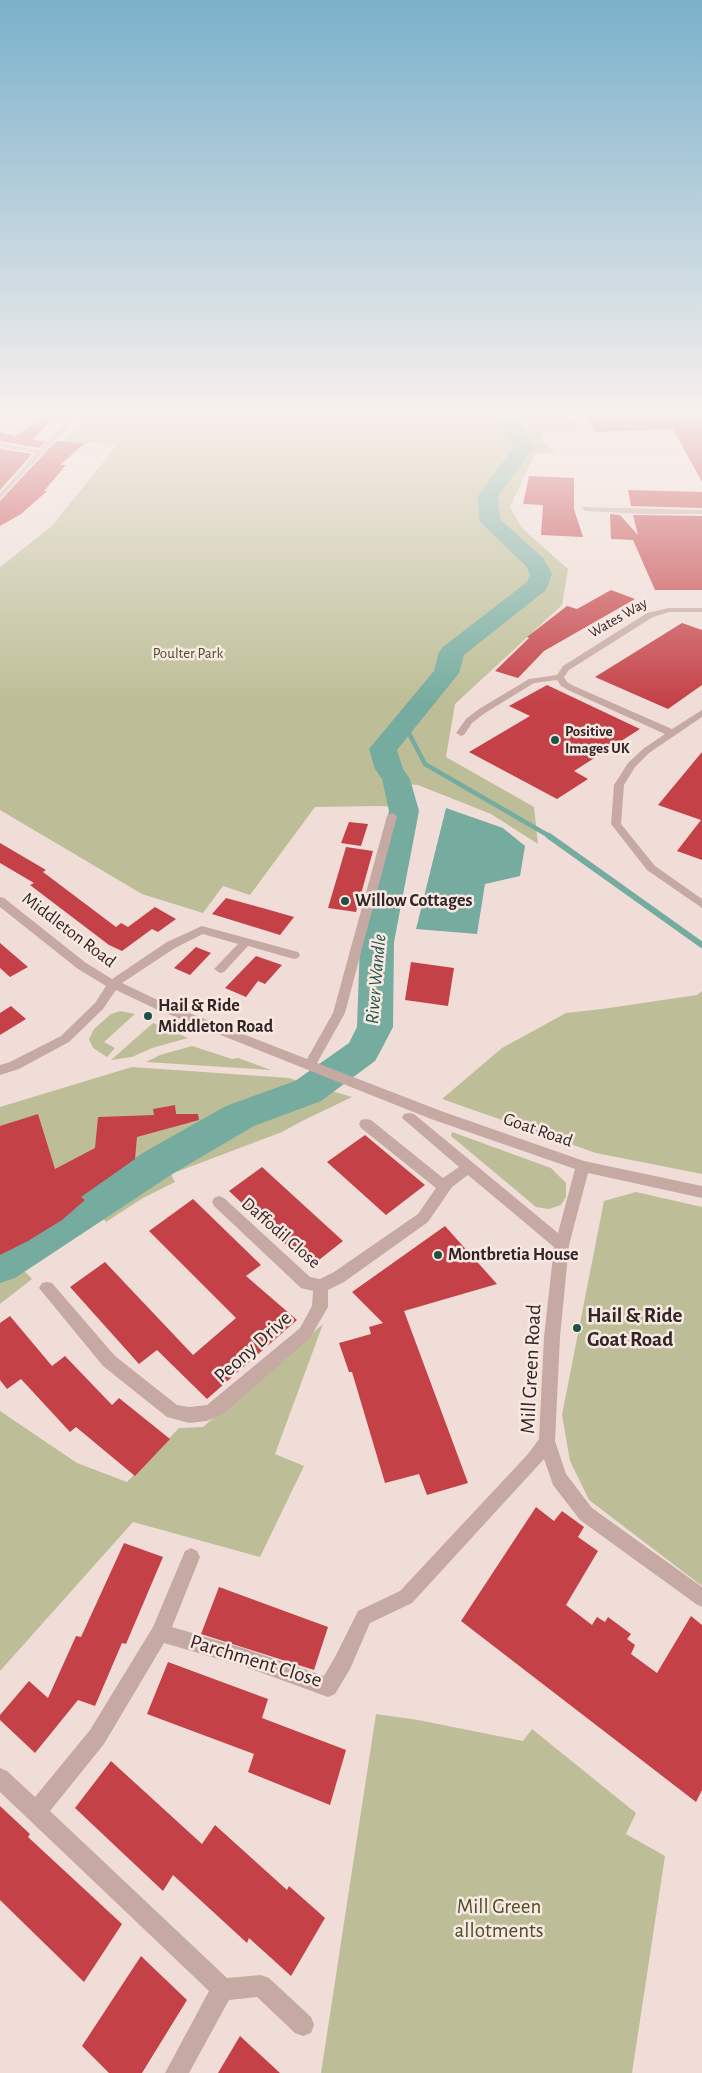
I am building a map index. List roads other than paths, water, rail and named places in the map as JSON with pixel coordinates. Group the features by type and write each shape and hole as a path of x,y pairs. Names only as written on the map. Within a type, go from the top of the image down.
{"street":[{"path":"600,510 702,512"},
{"name":"Wates Way","path":"560,677 566,668 654,613 669,610 702,610"},
{"path":"460,733 469,721 482,711 532,681 560,677 564,684 571,688 672,733"},
{"path":"702,713 646,751 631,765 619,785 616,824 650,868 702,904"},
{"path":"310,1066 339,1013 392,816"},
{"name":"Middleton Road","path":"0,901 82,966 113,985 189,1018 366,1088"},
{"path":"0,1070 14,1066 65,1039 99,1006 113,985 171,946 202,930 294,955"},
{"path":"220,969 245,943"},
{"name":"Goat Road","path":"366,1088 436,1115 584,1166 702,1192"},
{"path":"409,1118 562,1245"},
{"path":"366,1124 444,1187"},
{"name":"Mill Green Road","path":"584,1166 562,1245 552,1337 547,1441 559,1479 586,1514 702,1598"},
{"path":"322,1286 339,1277 423,1218 444,1187 469,1167"},
{"name":"Daffodil Close","path":"219,1202 306,1283 322,1286"},
{"name":"Peony Drive","path":"47,1288 109,1361 134,1383 173,1412 189,1415 207,1413 217,1409 305,1332 320,1308 322,1286"},
{"name":"Parchment Close","path":"160,1632 243,1657 328,1687 343,1662 364,1617 406,1597 534,1460 547,1441"},
{"path":"36,1812 97,1737 160,1632 191,1557"},
{"path":"0,1778 223,1989 261,1986 303,2025"},
{"path":"176,2073 223,1989"}],"water":[{"path":"446,808 503,828 525,846 520,876 485,884 477,934 416,929"}],"waterway":[{"name":"River Wandle","path":"0,1265 160,1162 240,1116 308,1091 362,1052 375,1027 377,942 404,811 396,779 389,769 383,749 446,673 452,652 538,585 541,574 535,563 490,521 489,510"},
{"path":"404,724 425,764 551,837"},
{"path":"549,836 702,945"}],"place":[{"name":"Positive Images UK","path":"555,740"},
{"name":"Willow Cottages","path":"345,901"},
{"name":"Hail & Ride Middleton Road","path":"148,1016"},
{"name":"Montbretia House","path":"438,1255"},
{"name":"Hail & Ride Goat Road","path":"577,1328"}],"park label":[{"name":"Poulter Park","path":"188,653"},
{"name":"Mill Green allotments","path":"499,1919"}]}
